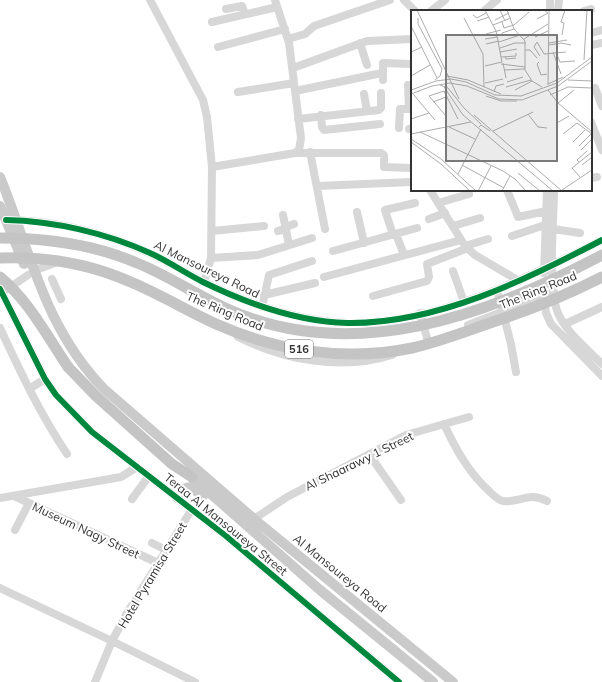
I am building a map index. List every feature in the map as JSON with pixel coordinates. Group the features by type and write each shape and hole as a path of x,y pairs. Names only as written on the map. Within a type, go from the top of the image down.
{"highway":[{"name":"The Ring Road","path":"0,238 54,240 110,253 137,263 225,308 247,317 295,330 351,335 406,329 460,314 532,290 602,255"},
{"name":"The Ring Road","path":"0,258 46,259 91,268 134,283 238,333 286,347 336,353 386,352 434,342 533,308 602,277"},
{"path":"0,277 12,286 28,306 68,366 114,412 172,464 192,477"}],"main road":[{"name":"Al Mansoureya Road","path":"0,177 10,220 40,294 70,354 88,379 192,477 320,590 433,682"},
{"name":"Al Mansoureya Road","path":"0,206 10,220"},
{"name":"Al Mansoureya Road","path":"40,294 65,338 90,374 104,389 254,519 450,681"},
{"path":"177,498 186,488 190,487 224,512 237,517"}],"street":[{"path":"150,0 203,100 208,123 212,167 212,231 211,258 204,282"},
{"path":"288,38 305,34 314,26 390,0"},
{"path":"404,0 414,10"},
{"path":"432,10 445,0"},
{"path":"484,10 497,0"},
{"path":"549,10 550,0"},
{"path":"212,22 245,14 276,3 288,38 293,68 301,145 300,150 295,153"},
{"path":"226,9 242,6 245,14"},
{"path":"218,47 285,29"},
{"path":"592,33 602,30"},
{"path":"293,68 360,43 373,40 411,39"},
{"path":"360,43 367,65"},
{"path":"592,45 602,43"},
{"path":"238,92 382,77 383,63 411,64"},
{"path":"399,128 400,109 410,109 408,85"},
{"path":"596,89 602,106"},
{"path":"298,118 381,109 381,93"},
{"path":"364,94 367,111"},
{"path":"321,115 322,127 324,130 380,124"},
{"path":"592,125 602,150"},
{"path":"212,167 295,153 310,152 381,153 384,156 384,167 411,168"},
{"path":"310,152 325,229"},
{"path":"317,186 411,182"},
{"path":"431,191 465,245 475,255 519,281"},
{"path":"507,191 518,217 546,212"},
{"path":"547,191 544,270 544,296 546,311 551,324 602,376"},
{"path":"554,191 553,266 556,308 565,324 602,364"},
{"path":"438,203 469,194"},
{"path":"404,255 385,210 415,203"},
{"path":"357,212 364,243"},
{"path":"429,219 445,213"},
{"path":"283,215 283,229 289,246"},
{"path":"453,226 480,218"},
{"name":"Al Mansoureya Road","path":"10,220 46,223 84,231 120,242 151,254 204,282 262,307 300,316 348,322 392,319 464,302 497,290 553,266 602,240"},
{"path":"283,229 294,224"},
{"path":"512,236 545,225"},
{"path":"212,231 264,226"},
{"path":"333,251 417,228"},
{"path":"553,229 580,233"},
{"path":"211,258 258,255 312,238"},
{"path":"324,277 404,255 465,245 488,238"},
{"path":"373,296 427,281 429,277 427,264 465,245"},
{"path":"262,307 267,278 272,273 312,261"},
{"path":"1,291 31,273 56,263 81,266 126,282 268,351 297,358 326,361 369,361 390,356 554,292"},
{"path":"453,271 464,302"},
{"path":"40,294 53,283 61,299"},
{"path":"264,295 316,283"},
{"path":"497,290 511,344 516,372"},
{"name":"Teraa Al Mansoureya Street","path":"1,291 45,379 56,394 92,432 192,509 399,682"},
{"path":"565,324 602,307"},
{"path":"546,311 556,308"},
{"path":"420,313 428,341"},
{"path":"1,332 49,427 66,454"},
{"path":"29,389 45,379"},
{"name":"Al Shaarawy 1 Street","path":"254,519 287,497 406,435 469,417"},
{"path":"444,424 464,462 482,484 497,498 505,501 535,496 547,501"},
{"path":"369,454 401,500"},
{"path":"0,498 121,477 137,467"},
{"path":"132,499 149,476"},
{"name":"Museum Nagy Street","path":"14,496 158,563"},
{"path":"15,530 29,503"},
{"name":"Hotel Pyramisa Street","path":"95,682 112,641 127,613 192,509"},
{"path":"152,543 166,550"},
{"path":"0,588 195,682"}],"cycle path":[{"path":"6,220 43,223 80,229 98,234 150,253 203,282 238,298 292,315 329,322 348,323 381,321 415,316 447,308 512,284 602,240"},
{"path":"0,289 45,379 56,395 92,432 226,536 399,682"}]}
